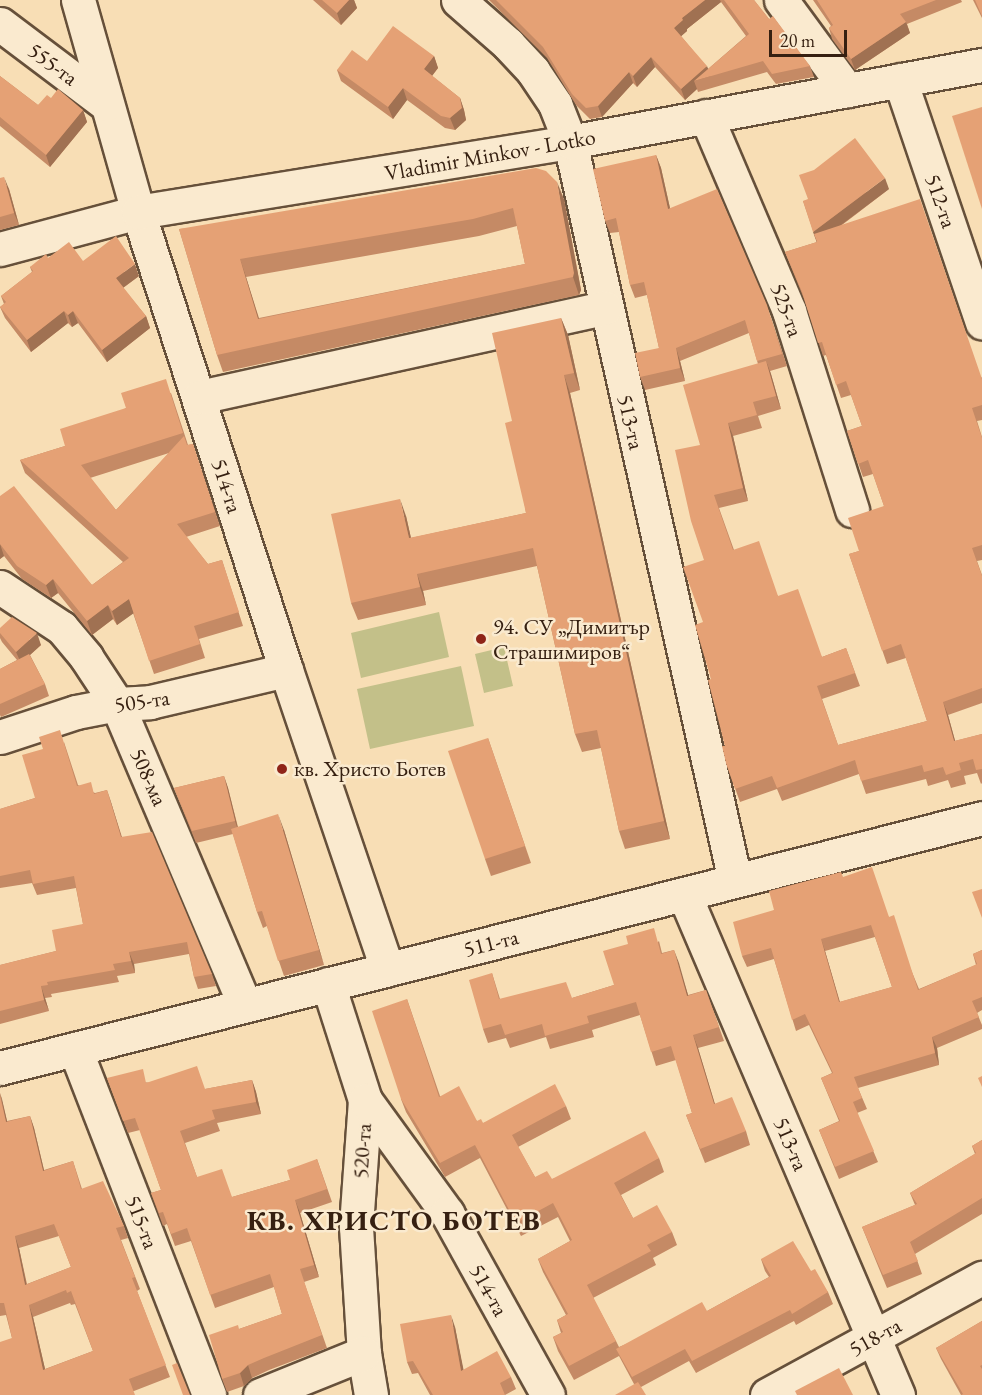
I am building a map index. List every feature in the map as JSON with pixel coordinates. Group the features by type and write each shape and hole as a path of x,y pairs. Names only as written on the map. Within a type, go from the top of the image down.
{"street":[{"name":"514-та","path":"79,0 106,104 138,212 286,670 387,969"},
{"name":"513-та","path":"458,0 508,44 533,72 555,104 570,142 605,309 735,881"},
{"path":"781,0 847,90"},
{"name":"555-та","path":"0,24 106,104"},
{"name":"Vladimir Minkov - Lotko","path":"0,249 138,212 570,142 982,65"},
{"name":"512-та","path":"900,80 982,322"},
{"name":"525-та","path":"706,116 789,311 852,510"},
{"path":"199,397 605,309"},
{"name":"508-ма","path":"0,587 62,628 86,657 117,704 245,1005"},
{"name":"505-та","path":"0,737 76,712 117,704 150,702 286,670"},
{"name":"511-та","path":"0,1068 982,818"},
{"name":"513-та","path":"684,894 898,1395"},
{"name":"520-та","path":"328,984 365,1100 356,1227 364,1353 371,1395"},
{"name":"515-та","path":"75,1049 209,1395"},
{"name":"514-та","path":"365,1100 447,1213 548,1395"},
{"name":"518-та","path":"767,1395 982,1278"},
{"path":"260,1395 364,1353"}],"shaded area":[{"path":"439,612 449,657 361,678 351,633"},
{"path":"504,647 513,686 484,693 475,654"},
{"path":"461,666 474,726 370,749 357,689"}],"building":[{"path":"322,0 349,0 337,13"},
{"path":"496,0 705,0 682,18 683,20 674,28 707,66 681,89 651,57 633,76 629,72 598,106 586,108 572,94 543,47"},
{"path":"724,0 754,0 769,19 773,16 810,66 772,74 763,61 694,81 749,34"},
{"path":"817,0 936,0 900,14 906,22 851,59 829,28 833,25"},
{"path":"975,0 982,0 982,16"},
{"path":"393,26 434,56 424,69 460,98 462,108 450,118 441,116 403,88 388,107 337,70 352,50 367,61"},
{"path":"0,76 38,105 47,95 51,98 58,89 83,110 46,155 0,117"},
{"path":"982,107 982,209 952,116"},
{"path":"855,138 885,178 813,232 803,201 808,199 799,175 814,170"},
{"path":"656,155 668,209 717,189 767,305 782,354 757,361 745,320 676,348 680,368 640,377 635,353 659,348 644,282 630,285 616,218 605,221 593,169"},
{"path":"536,168 546,171 557,182 574,273 573,277 217,355 179,229","holes":["513,208 525,264 258,319 240,259 473,219"]},
{"path":"4,177 14,213 0,217 0,178"},
{"path":"920,199 982,379 982,405 972,408 982,438 982,545 972,548 982,576 982,688 943,702 954,741 982,734 982,769 976,770 973,759 959,763 961,770 946,775 943,767 924,772 922,765 861,781 855,760 777,788 772,776 735,789 722,746 725,746 708,680 711,679 695,625 703,622 683,567 704,560 691,521 675,450 700,445 683,385 766,361 776,396 753,402 757,415 728,423 743,488 714,495 733,550 759,541 778,596 798,589 822,657 846,648 855,673 817,686 838,745 927,721 901,644 882,651 849,554 859,551 848,518 884,506 868,460 858,464 847,431 862,426 846,381 836,385 822,342 818,343 802,292 785,252 817,242 814,234"},
{"path":"116,236 135,264 116,278 146,316 102,350 73,311 68,315 64,311 27,340 0,307 6,302 1,296 33,271 30,267 46,254 48,258 69,242 83,261"},
{"path":"561,318 574,373 564,375 664,821 619,831 597,730 575,734 533,548 417,574 420,587 351,603 331,514 400,499 409,538 526,513 505,423 512,421 492,333"},
{"path":"166,379 183,433 81,465 116,510 184,436 187,445 193,444 215,512 177,524 208,564 222,560 239,612 194,626 200,644 149,661 129,599 112,611 108,605 87,621 53,579 46,585 17,566 0,544 0,496 14,486 92,585 129,558 20,460 65,446 60,429 126,408 121,393"},
{"path":"12,617 37,633 16,652 0,633 0,628"},
{"path":"29,654 45,684 0,704 0,669"},
{"path":"60,730 77,786 91,782 94,794 107,790 121,837 152,832 212,974 194,977 187,942 129,952 131,961 113,964 115,970 47,982 48,985 41,986 44,1000 0,1011 0,965 56,951 52,930 83,924 74,876 33,884 30,870 0,876 0,809 35,798 22,755 43,749 39,737"},
{"path":"488,738 525,846 485,859 448,751"},
{"path":"224,776 235,821 192,831 174,788"},
{"path":"278,814 319,950 278,961 262,911 257,912 231,829"},
{"path":"872,867 889,917 894,915 918,990 977,964 973,954 982,950 982,997 972,1001 979,1017 932,1037 935,1053 854,1077 862,1098 853,1102 874,1151 835,1167 819,1130 840,1121 821,1078 833,1073 805,1014 792,1020 771,948 742,956 733,922 774,910 769,891 841,872 843,877","holes":["871,925 892,987 839,1002 821,939"]},
{"path":"982,889 982,918 972,892"},
{"path":"654,928 661,954 674,950 687,996 706,990 719,1027 693,1035 714,1104 732,1097 746,1131 700,1149 686,1115 692,1113 671,1046 651,1052 636,1002 587,1016 589,1023 545,1036 542,1024 505,1035 501,1024 483,1029 469,980 492,973 499,999 566,982 572,998 614,985 603,951 628,944 626,936"},
{"path":"407,999 439,1097 459,1086 477,1121 481,1119 483,1123 555,1084 566,1106 512,1135 535,1177 547,1171 552,1179 645,1131 659,1158 614,1183 633,1218 657,1205 672,1232 647,1245 651,1251 587,1285 616,1341 569,1366 553,1337 563,1332 557,1320 568,1314 538,1259 572,1240 553,1203 516,1223 475,1145 440,1163 401,1099 372,1011"},
{"path":"197,1066 205,1089 252,1080 256,1102 212,1110 215,1119 180,1131 197,1177 222,1169 232,1197 290,1180 287,1170 317,1159 327,1189 295,1200 314,1265 300,1269 322,1335 248,1365 240,1373 222,1379 209,1335 238,1325 239,1329 282,1314 270,1274 210,1295 187,1228 171,1234 163,1212 159,1213 151,1193 161,1190 135,1118 123,1121 107,1078 143,1069 146,1083"},
{"path":"0,1096 6,1122 30,1116 43,1171 73,1161 81,1189 103,1181 124,1226 116,1228 135,1277 132,1278 166,1365 129,1379 135,1395 0,1395 0,1342 12,1338 4,1303 0,1303","holes":["54,1224 71,1267 25,1285 15,1236","66,1290 67,1293 71,1291 93,1351 43,1370 29,1305"]},
{"path":"982,1140 982,1198 910,1242 918,1261 883,1275 862,1227 917,1204 910,1193 976,1153 972,1146"},
{"path":"793,1241 811,1271 815,1269 828,1292 792,1314 790,1310 692,1361 685,1349 632,1377 616,1349 702,1302 707,1311 771,1276 761,1259"},
{"path":"451,1315 461,1371 497,1351 511,1377 500,1383 505,1395 433,1395 413,1361 407,1362 400,1324"},
{"path":"982,1321 982,1365 980,1366 982,1395 961,1395 963,1394 936,1348"},
{"path":"177,1363 190,1395 183,1395 172,1365"},
{"path":"839,1368 853,1395 797,1395 795,1391"},
{"path":"638,1382 646,1395 615,1395"}],"place":[{"name":"94. СУ „Димитър Страшимиров“","path":"481,639"},
{"name":"кв. Христо Ботев","path":"282,769"}],"district":[{"name":"КВ. ХРИСТО БОТЕВ","path":"394,1220"}]}
